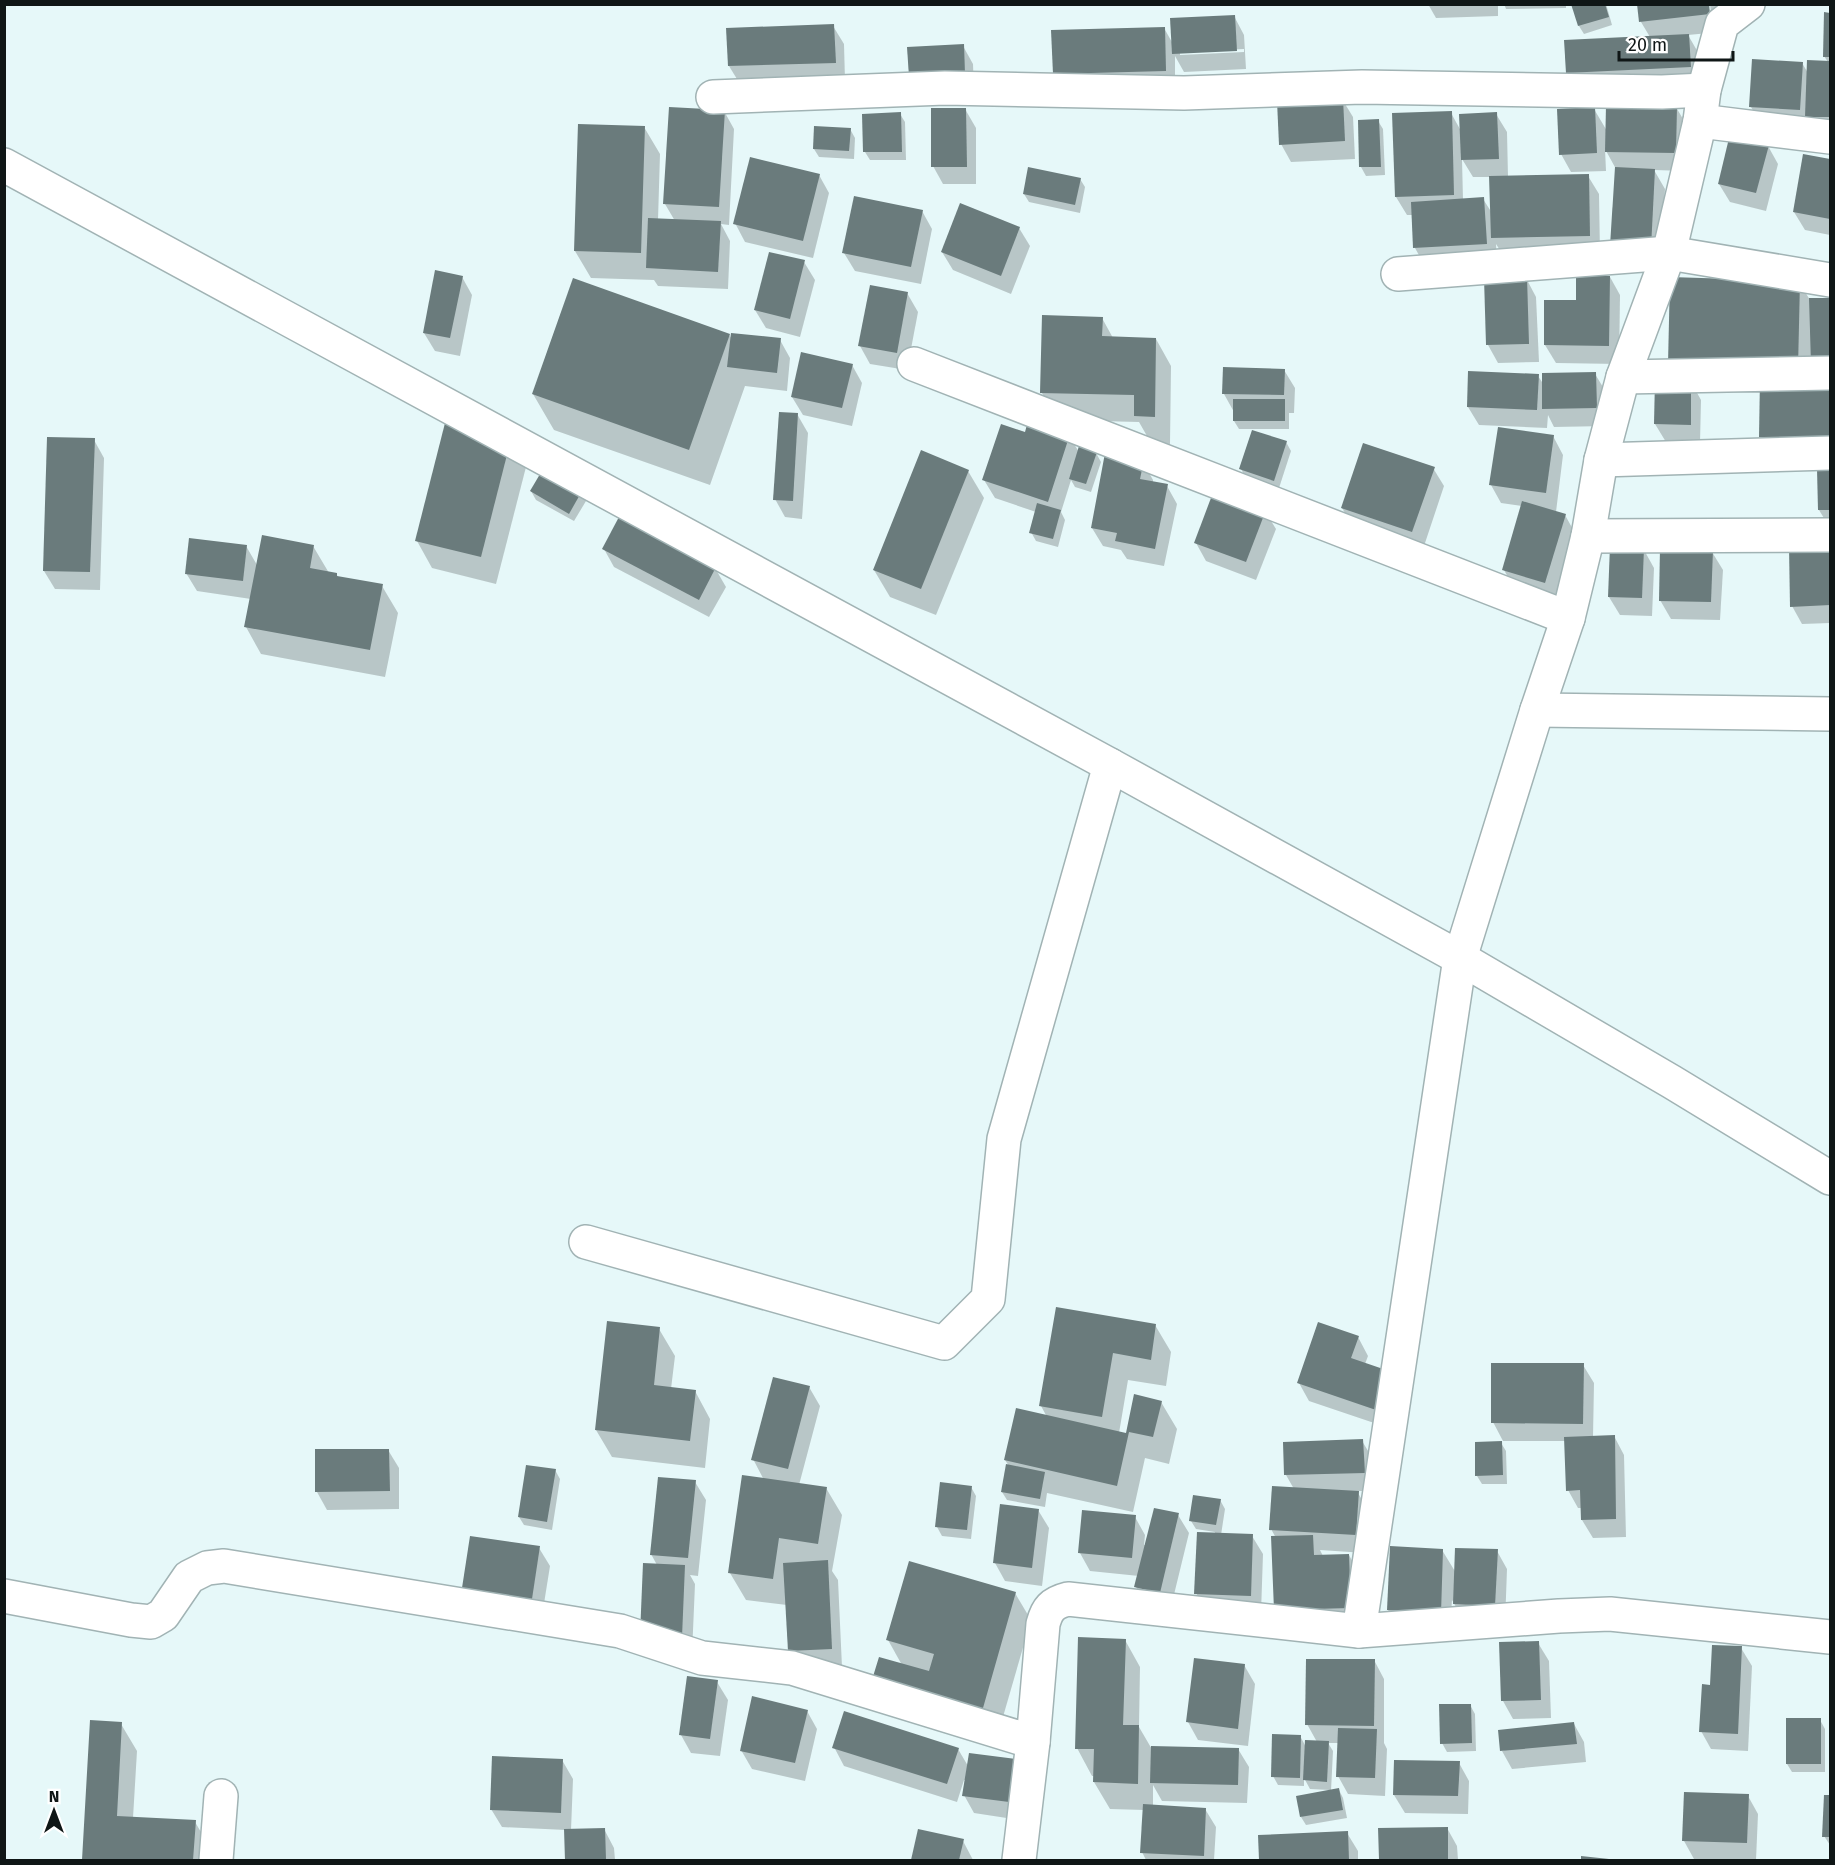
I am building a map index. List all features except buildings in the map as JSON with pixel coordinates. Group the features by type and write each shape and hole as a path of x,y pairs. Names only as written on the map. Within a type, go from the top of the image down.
{"street":[{"path":"1359,1631 1460,958 1568,618 1588,536 1601,460 1623,377 1669,254 1700,121 1704,90 1722,24 1748,4"},
{"path":"713,97 945,88 1184,93 1362,87 1662,92 1704,90"},
{"path":"1700,121 1830,137"},
{"path":"4,165 1110,765 1460,958 1830,1178"},
{"path":"1398,274 1669,254 1830,280"},
{"path":"914,364 1568,618"},
{"path":"1623,377 1830,373"},
{"path":"1601,460 1830,453"},
{"path":"1588,536 1830,535"},
{"path":"1537,710 1830,714"},
{"path":"586,1242 944,1343 988,1299 1005,1139 1110,765"},
{"path":"4,1596 151,1622 163,1615 189,1577 207,1568 224,1566 620,1631 702,1658 792,1668 1033,1742"},
{"path":"1019,1860 1033,1742 1043,1624 1046,1613 1054,1603 1068,1599 1359,1631 1610,1614 1830,1638"},
{"path":"216,1860 221,1796"}]}
